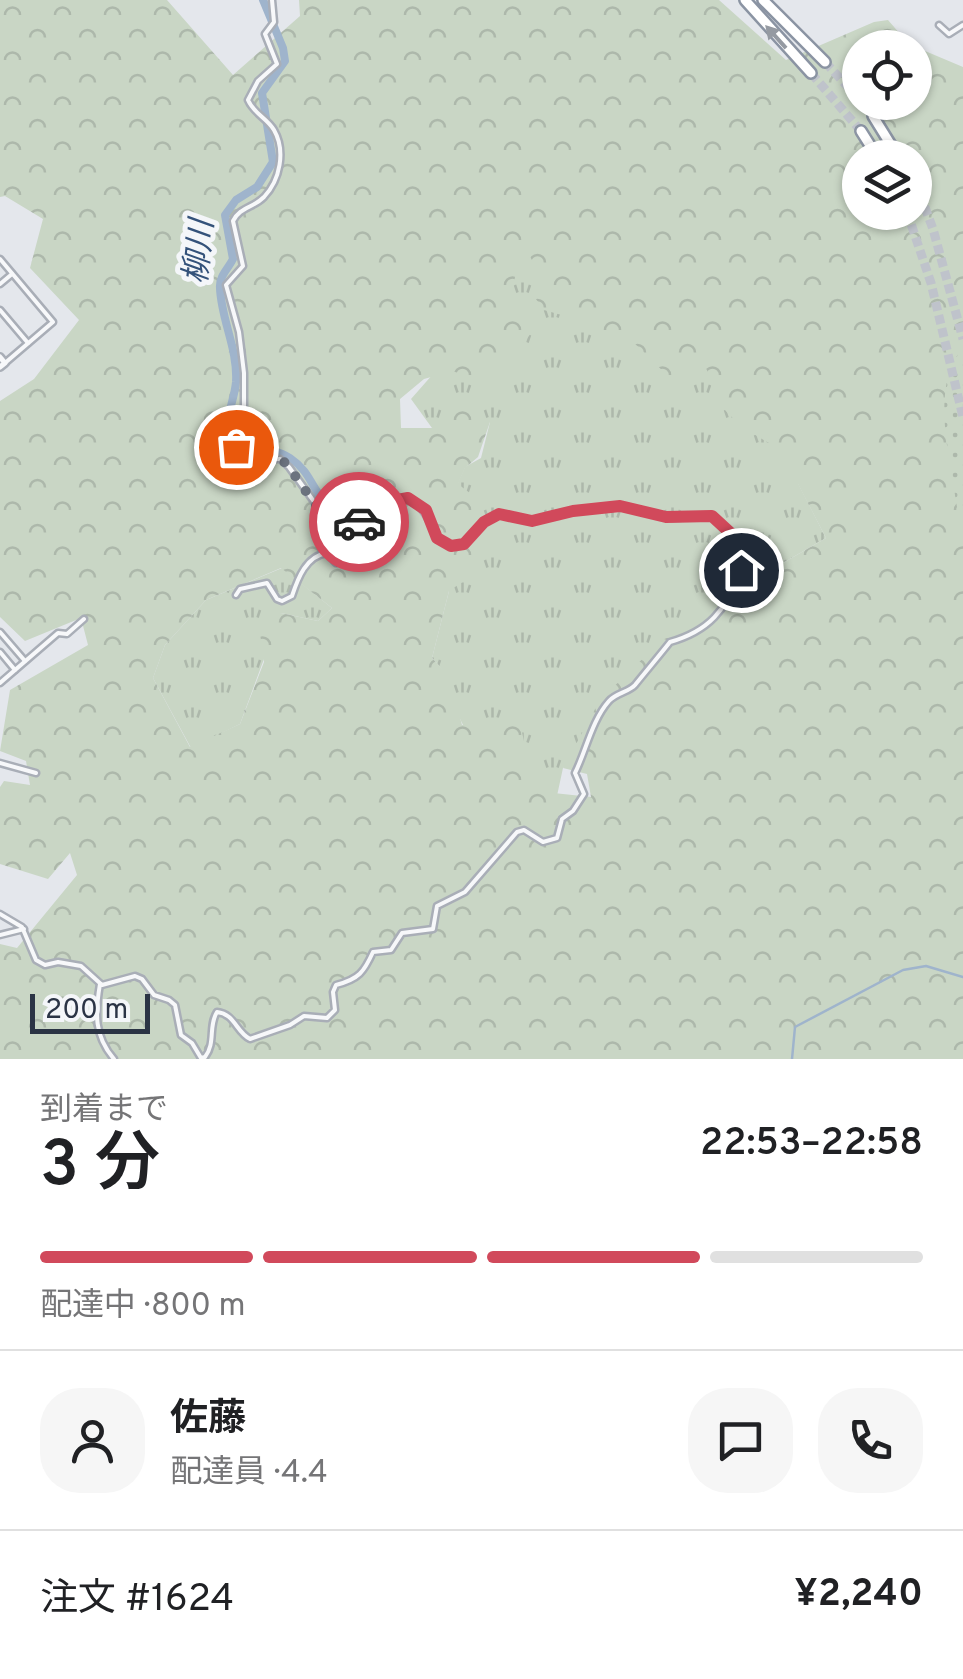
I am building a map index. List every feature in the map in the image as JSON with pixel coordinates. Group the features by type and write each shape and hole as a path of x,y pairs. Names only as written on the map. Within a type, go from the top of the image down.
{"highway":[{"path":"745,0 811,73"},
{"path":"762,0 824,62"},
{"path":"861,131 867,140"}],"street":[{"path":"236,594 240,589 267,583 276,598 282,601 292,596 298,576 317,554 327,553 334,544 333,530 286,463 280,459 248,458 236,447 231,434 244,406 238,332 226,288 244,266 232,224 238,212 264,197 282,162 274,129 252,109 248,100 258,81 277,64 265,34 274,22 272,0"},
{"path":"939,25 949,34 963,25"},
{"path":"0,259 53,322 2,362"},
{"path":"0,284 12,273"},
{"path":"0,310 28,344"},
{"path":"0,914 24,929 33,957 40,963 81,966 100,984 135,976 142,979 154,995 175,1006 181,1035 192,1043 201,1058 211,1046 217,1012 228,1015 250,1038 304,1016 330,1017 335,1010 332,992 336,984 353,980 369,966 373,952 391,950 402,934 433,929 437,906 465,892 517,832 524,830 543,842 557,838 562,818 582,799 584,790 575,773 606,703 633,688 670,642 696,634 722,612 752,554 712,516 666,517 620,506 532,521 499,514 484,522 464,544 456,546 439,540 426,510 405,498 387,502 353,526 352,552 346,560 334,562 327,553"},
{"path":"0,682 58,633 66,634 84,620"},
{"path":"0,632 25,661"},
{"path":"0,652 15,670"},
{"path":"0,763 36,773"},
{"path":"0,935 24,929"},
{"path":"100,984 98,1029 102,1044 114,1059"}],"green space":[{"path":"0,0 167,0 233,75 300,16 299,0 719,0 786,60 842,36 842,120 932,120 932,54 963,67 963,1059 0,1059 0,944 17,948 77,875 70,853 48,879 0,864 0,787 4,781 30,785 26,761 0,751 10,690 88,645 81,618 25,641 0,617 0,401 34,379 79,320 30,268 43,219 5,196 0,197","holes":["526,251 534,267 533,295 544,310 565,316 608,342 624,333 671,379 687,377 699,359 725,411 774,446 783,472 798,484 826,538 776,567 757,573 722,596 698,625 662,640 600,700 563,768 587,774 591,797 535,791 518,714 462,725 449,676 432,658 449,591 482,569 483,503 458,484 465,468 478,457 490,422 460,404 432,428 401,428 400,399 424,379 453,371 474,380 495,382 534,329 512,295 519,253","281,568 332,608 318,621 281,613 259,626 264,662 240,724 190,747 153,678 165,645 206,600"]},
{"path":"888,20 897,30 855,30 874,22"},
{"path":"516,247 532,248 702,357 778,444 826,538 776,567 563,768 555,805 503,767 467,731 449,682 432,658 449,591 457,485 465,467 481,458 490,422 432,428 411,399 507,290"},
{"path":"963,348 963,507 957,507 947,446 945,402 953,364"},
{"path":"282,568 332,608 318,621 281,613 240,724 191,748 153,678 165,645 206,600"}],"waterway":[{"name":"柳川","path":"263,0 285,61 262,93 273,162 257,187 236,200 225,215 233,259 222,276 220,288 236,370 229,428 237,443 290,458 332,505 363,508"},
{"path":"792,1059 795,1027 903,970 926,966 963,977"}],"tunnel":[{"path":"825,62 842,80"},
{"path":"811,73 861,131"},
{"path":"932,226 963,339"},
{"path":"913,230 931,283 963,417"}],"way so far":[{"path":"236,447 254,461 280,459 286,463 333,530 334,544 327,554 332,562 349,558 353,526 359,522"}],"route":[{"path":"359,522 387,502 408,498 426,510 437,538 456,546 464,544 484,522 499,514 532,521 620,506 674,518 709,515 716,517 751,552 751,560 741,570"}]}
